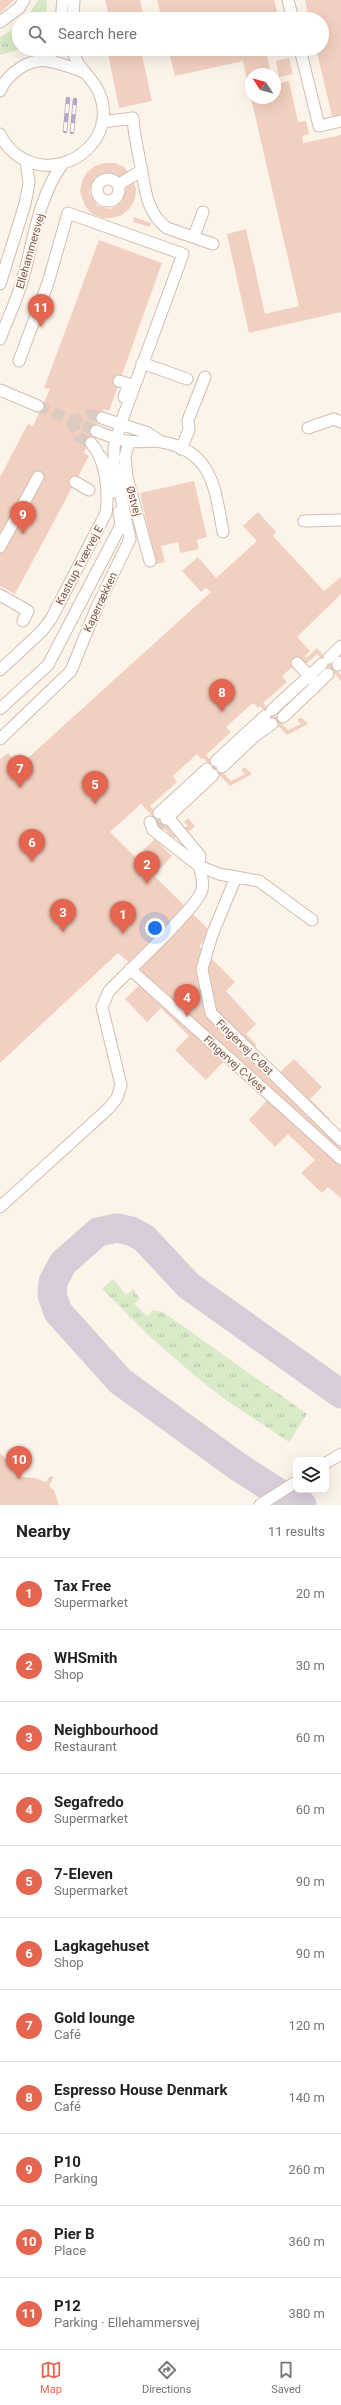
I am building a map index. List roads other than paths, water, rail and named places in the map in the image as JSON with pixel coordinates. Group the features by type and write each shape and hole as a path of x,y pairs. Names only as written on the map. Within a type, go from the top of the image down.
{"street":[{"path":"14,12 19,8 24,0"},
{"path":"62,12 63,0"},
{"path":"288,0 291,12"},
{"path":"0,22 12,13"},
{"path":"47,61 50,56"},
{"path":"0,134 8,148 26,161 44,166 62,165 75,160 86,152 95,141 102,122 101,96 95,83 84,72 74,59 74,56"},
{"path":"302,56 319,126 341,121"},
{"path":"0,91 4,77 27,64 47,61 84,72"},
{"path":"102,122 133,118 145,192 150,209 156,219 166,228 213,244 208,236 165,220 149,202"},
{"name":"Ellehammersvej","path":"0,284 25,204 29,183 26,161"},
{"name":"Ellehammersvej","path":"0,339 21,284 46,194 53,176 62,165"},
{"path":"118,185 142,170"},
{"path":"196,231 203,212"},
{"path":"19,361 48,283 68,213 183,254 142,362 135,385 117,424"},
{"path":"142,362 187,379"},
{"path":"181,449 202,401 199,393 205,376"},
{"path":"117,424 129,384 119,381"},
{"path":"0,390 38,406"},
{"path":"102,418 148,433 162,442 181,449 207,467 216,491 223,532"},
{"path":"308,428 334,419 341,422"},
{"name":"Kaperrækken","path":"0,739 71,671 96,609 130,539 114,464 106,435 117,424"},
{"path":"106,435 128,442 162,442"},
{"name":"Østvej","path":"128,442 125,457 127,477 150,561"},
{"path":"91,443 102,458"},
{"name":"Kaperrækken","path":"0,709 48,665 119,528 120,517 102,458"},
{"name":"Kastrup Tværvej E","path":"0,670 42,631 51,619 102,523 107,504 102,458"},
{"path":"0,547 38,477"},
{"path":"74,482 89,490"},
{"path":"304,521 341,520"},
{"path":"0,595 28,611 23,621"},
{"path":"219,764 256,735 270,717 309,676 341,646"},
{"path":"297,663 317,685"},
{"path":"283,717 328,674"},
{"path":"0,1207 108,1109 117,1098 121,1085 102,1007 109,991 190,908 202,890 202,876 199,866 200,856 164,814 210,772"},
{"path":"150,822 153,830 199,866 219,874 259,881 312,920"},
{"name":"Fingervej C-Øst","path":"236,877 212,935 202,970 211,1013 341,1140"},
{"name":"Fingervej C-Vest","path":"130,969 341,1159"},
{"path":"329,1461 341,1454"},
{"path":"260,1505 293,1484"}],"tunnel":[{"path":"38,406 96,431"},
{"path":"71,421 90,414 102,418"},
{"path":"71,421 79,437 91,443"},
{"path":"153,830 166,819"}],"railway":[{"path":"65,131 68,99"},
{"path":"72,132 75,100"}],"place":[{"name":"P12","path":"41,327"},
{"name":"P10","path":"23,534"},
{"name":"Espresso House Denmark","path":"222,712"},
{"name":"Gold lounge","path":"20,788"},
{"name":"7-Eleven","path":"95,804"},
{"name":"Lagkagehuset","path":"32,862"},
{"name":"WHSmith","path":"147,884"},
{"name":"Neighbourhood","path":"63,932"},
{"name":"Tax Free","path":"123,934"},
{"name":"Segafredo","path":"187,1017"},
{"name":"Pier B","path":"19,1479"}]}
